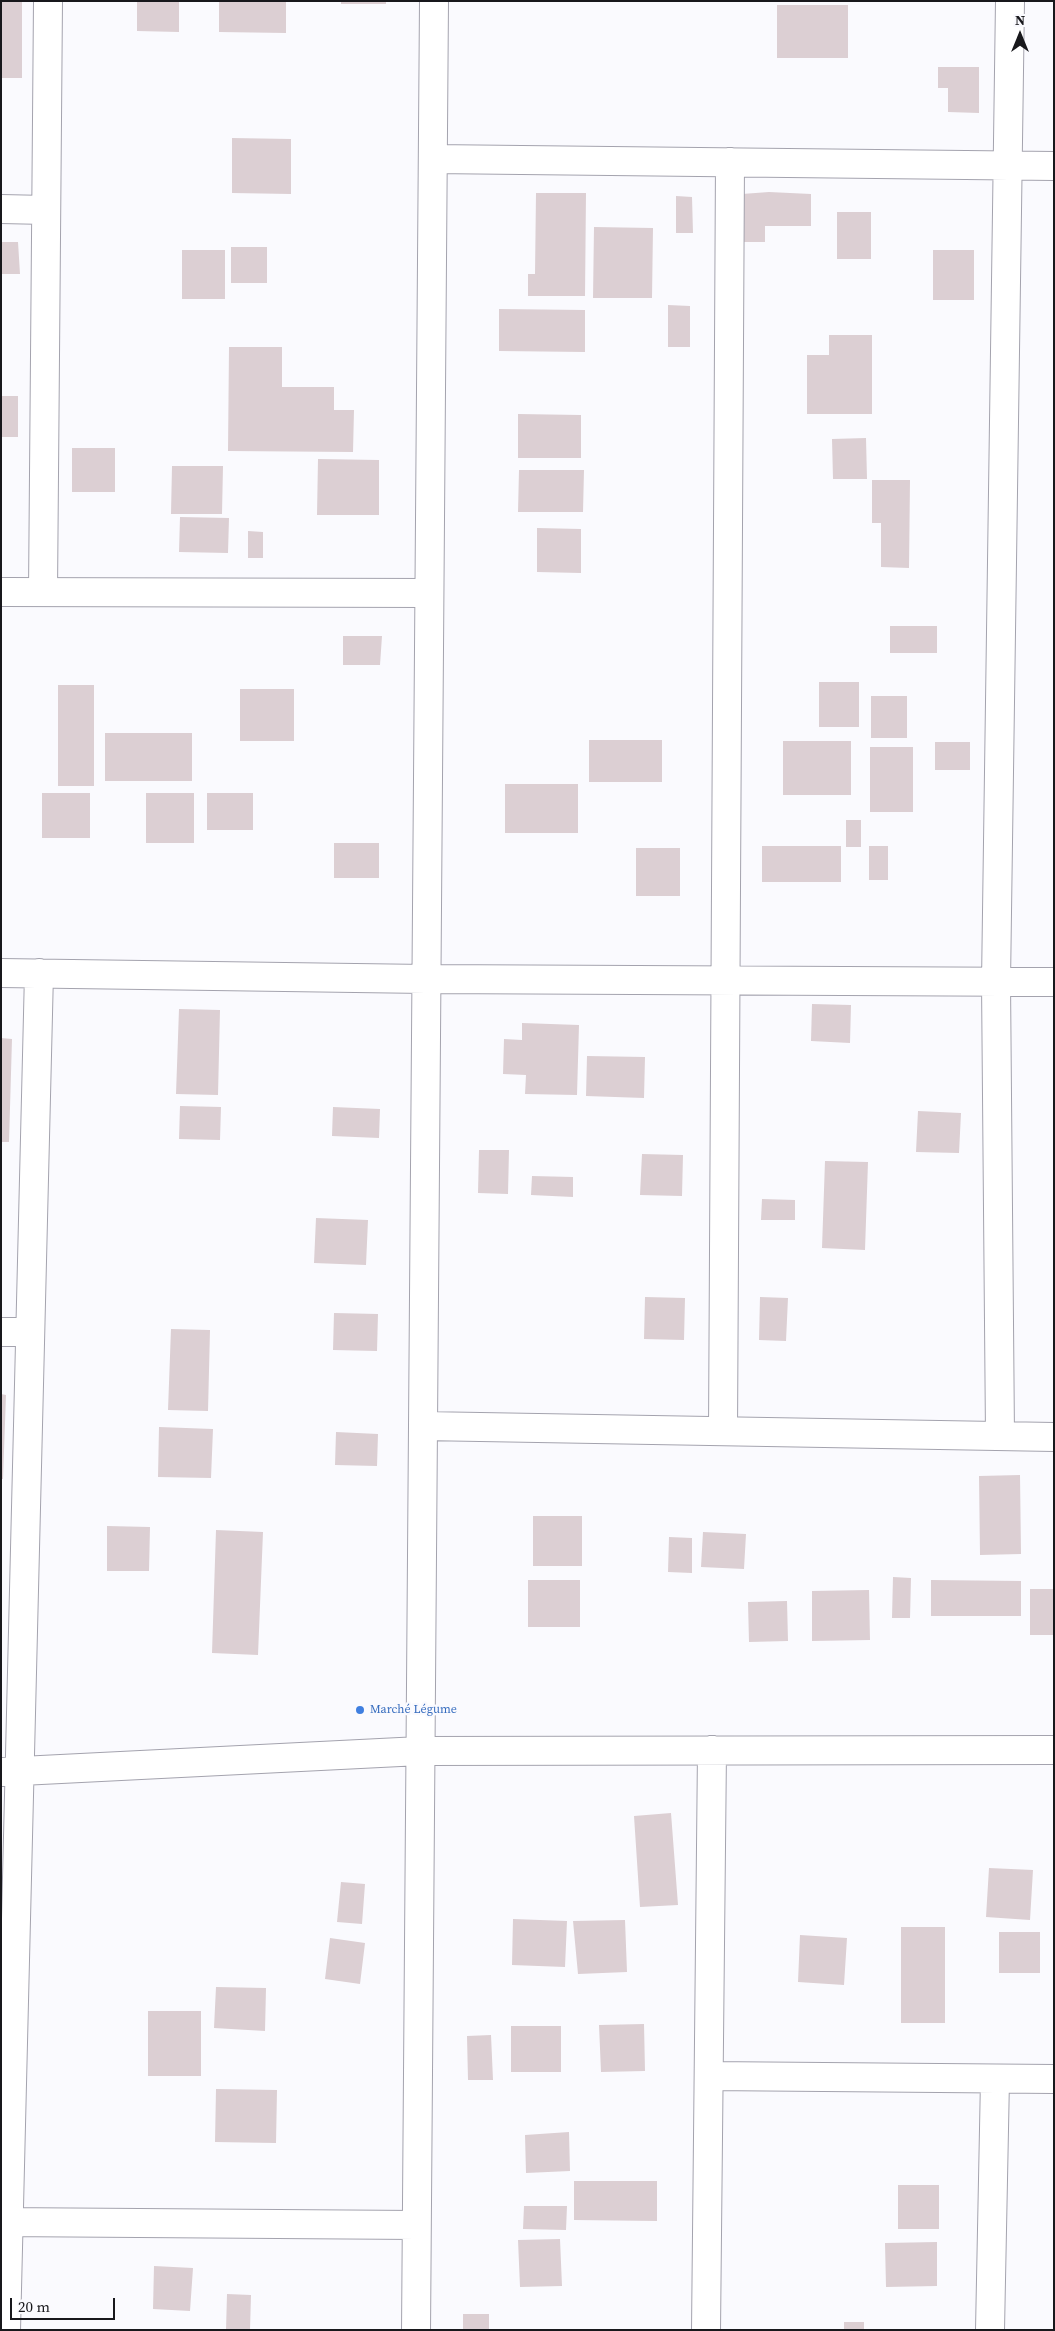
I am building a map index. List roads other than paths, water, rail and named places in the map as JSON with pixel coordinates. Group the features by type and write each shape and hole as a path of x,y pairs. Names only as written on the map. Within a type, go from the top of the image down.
{"street":[{"path":"43,592 48,1"},
{"path":"416,2330 434,1"},
{"path":"1000,1436 996,982 1010,1"},
{"path":"433,159 1054,166"},
{"path":"723,1431 730,162"},
{"path":"1,209 46,210"},
{"path":"1,592 430,593"},
{"path":"1,973 426,979 1054,982"},
{"path":"6,2330 5,2222 10,1771 30,1332 39,974"},
{"path":"1,1332 30,1332"},
{"path":"423,1426 1054,1437"},
{"path":"706,2330 712,1750"},
{"path":"10,1771 420,1751 1054,1750"},
{"path":"709,2076 1054,2079"},
{"path":"990,2330 995,2079"},
{"path":"5,2222 416,2225"}],"place":[{"name":"Marché Légume","path":"360,1710"}]}
